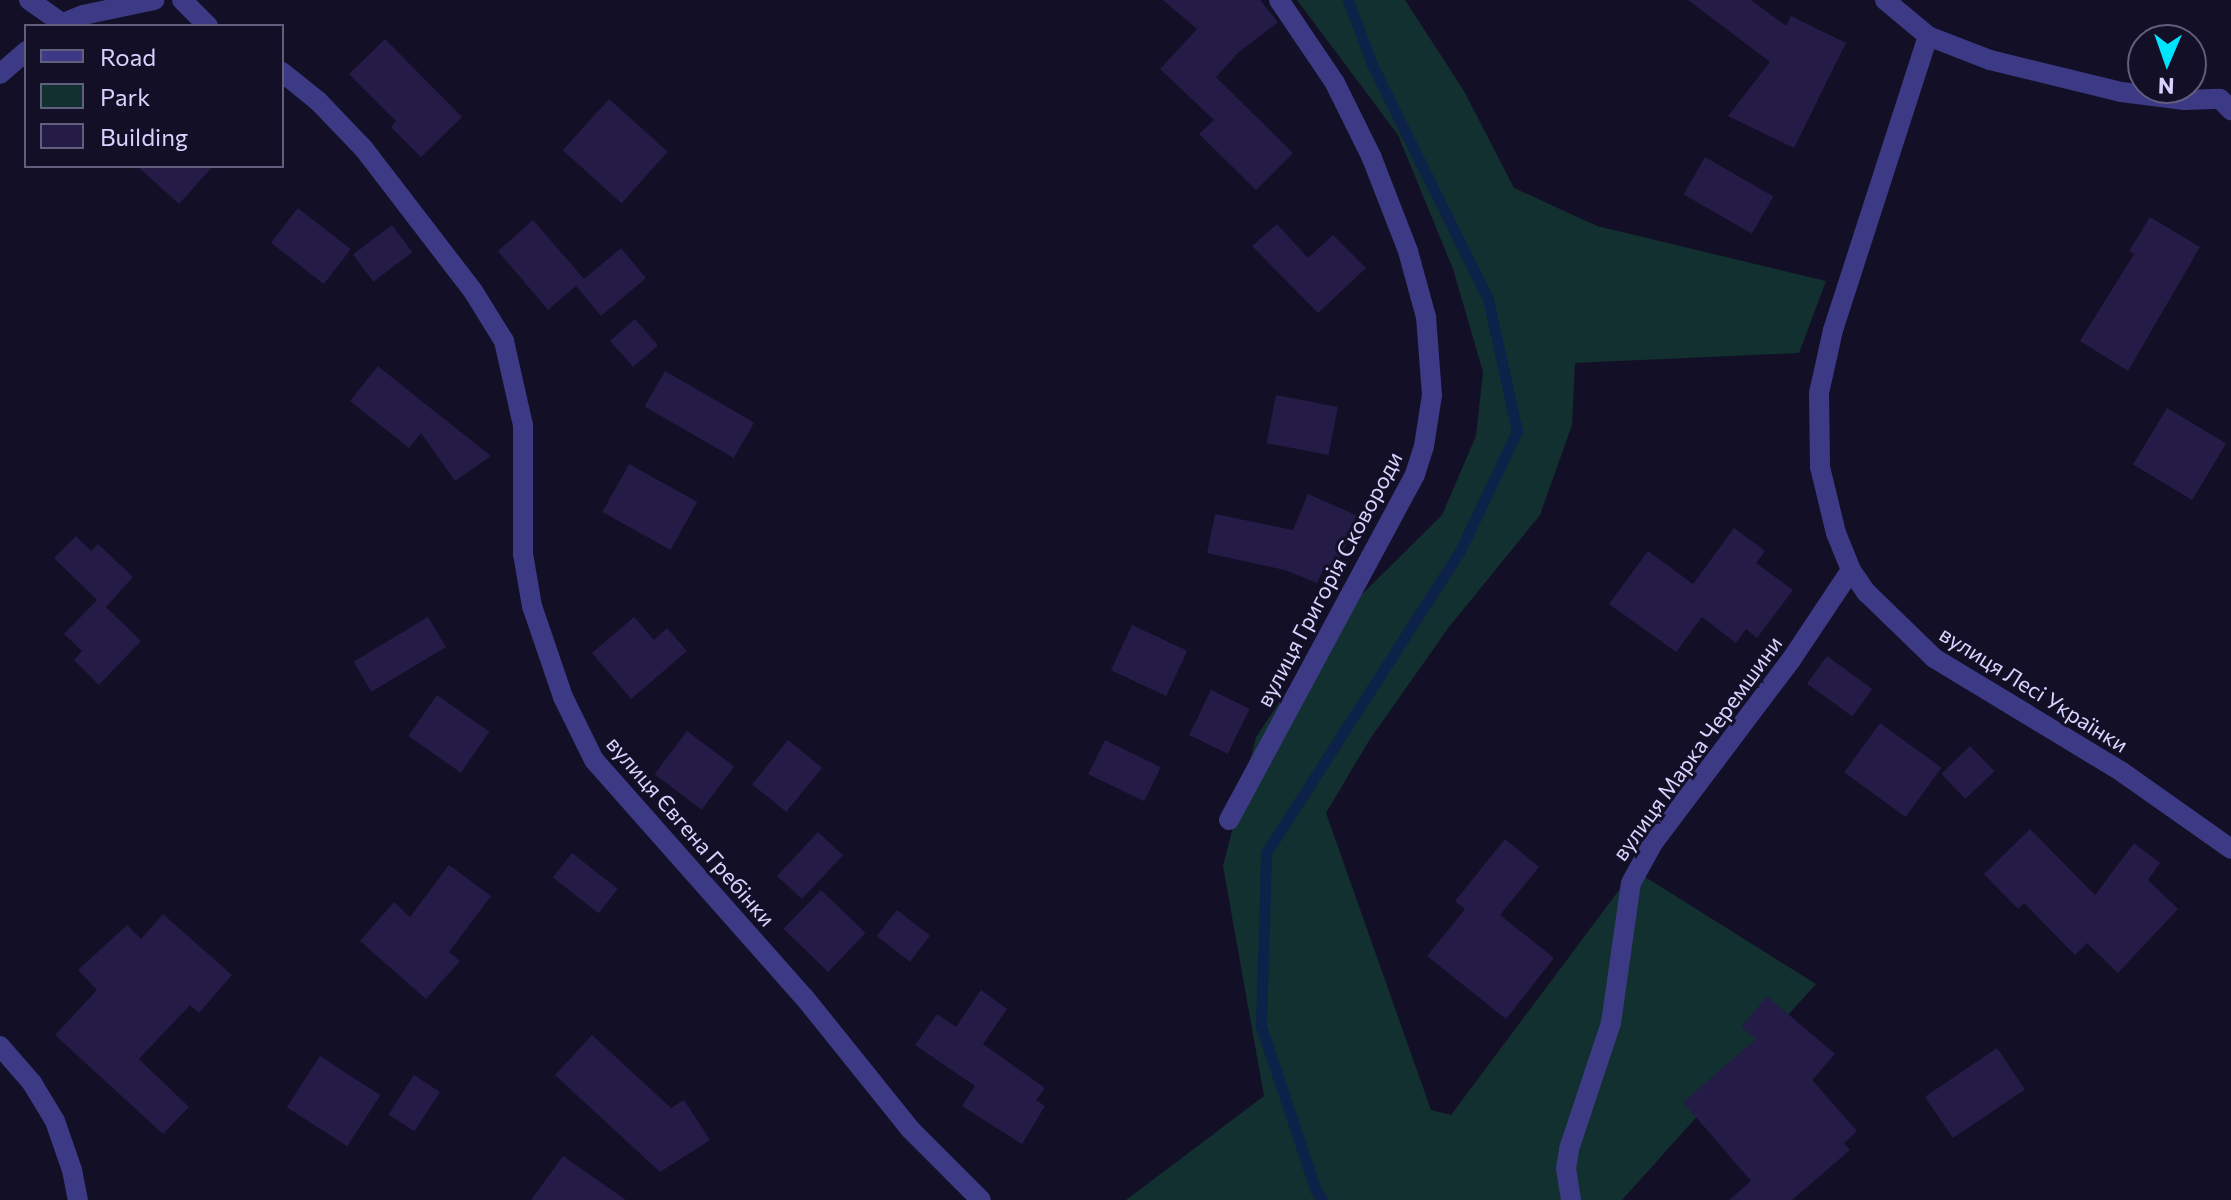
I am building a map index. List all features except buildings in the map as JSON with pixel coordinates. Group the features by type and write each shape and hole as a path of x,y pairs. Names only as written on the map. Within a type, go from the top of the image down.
{"street":[{"path":"29,0 59,24 154,0"},
{"path":"182,0 206,24"},
{"name":"вулиця Григорія Сковороди","path":"1229,820 1415,474 1424,446 1432,395 1426,317 1408,251 1382,185 1335,83 1279,0"},
{"path":"1885,0 1928,36 1990,60 2121,92 2227,102"},
{"name":"вулиця Лесі Українки","path":"1928,36 1833,330 1819,393 1824,494 1851,570 1886,614 1934,658 2122,772 2231,849"},
{"path":"0,74 24,53"},
{"name":"вулиця Євгена Гребінки","path":"284,74 318,101 364,149 473,291 504,341 523,425 523,554 532,606 563,697 594,760 804,997 910,1129 981,1200"},
{"name":"вулиця Марка Черемшини","path":"1571,1200 1566,1169 1569,1149 1611,1023 1631,883 1653,843 1791,660 1851,570"},
{"path":"0,1046 32,1083 55,1121 72,1170 78,1200"}],"green space":[{"path":"1297,0 1405,0 1464,91 1514,188 1597,226 1826,281 1799,353 1575,363 1572,425 1540,515 1449,627 1370,739 1326,813 1431,1110 1451,1115 1634,870 1816,984 1622,1200 1126,1200 1264,1096 1223,866 1256,737 1332,624 1442,515 1476,436 1483,372 1453,269 1398,135"}],"waterway":[{"path":"1323,1200 1316,1191 1261,1026 1266,853 1460,551 1517,431 1488,299 1372,64 1348,0"}]}
